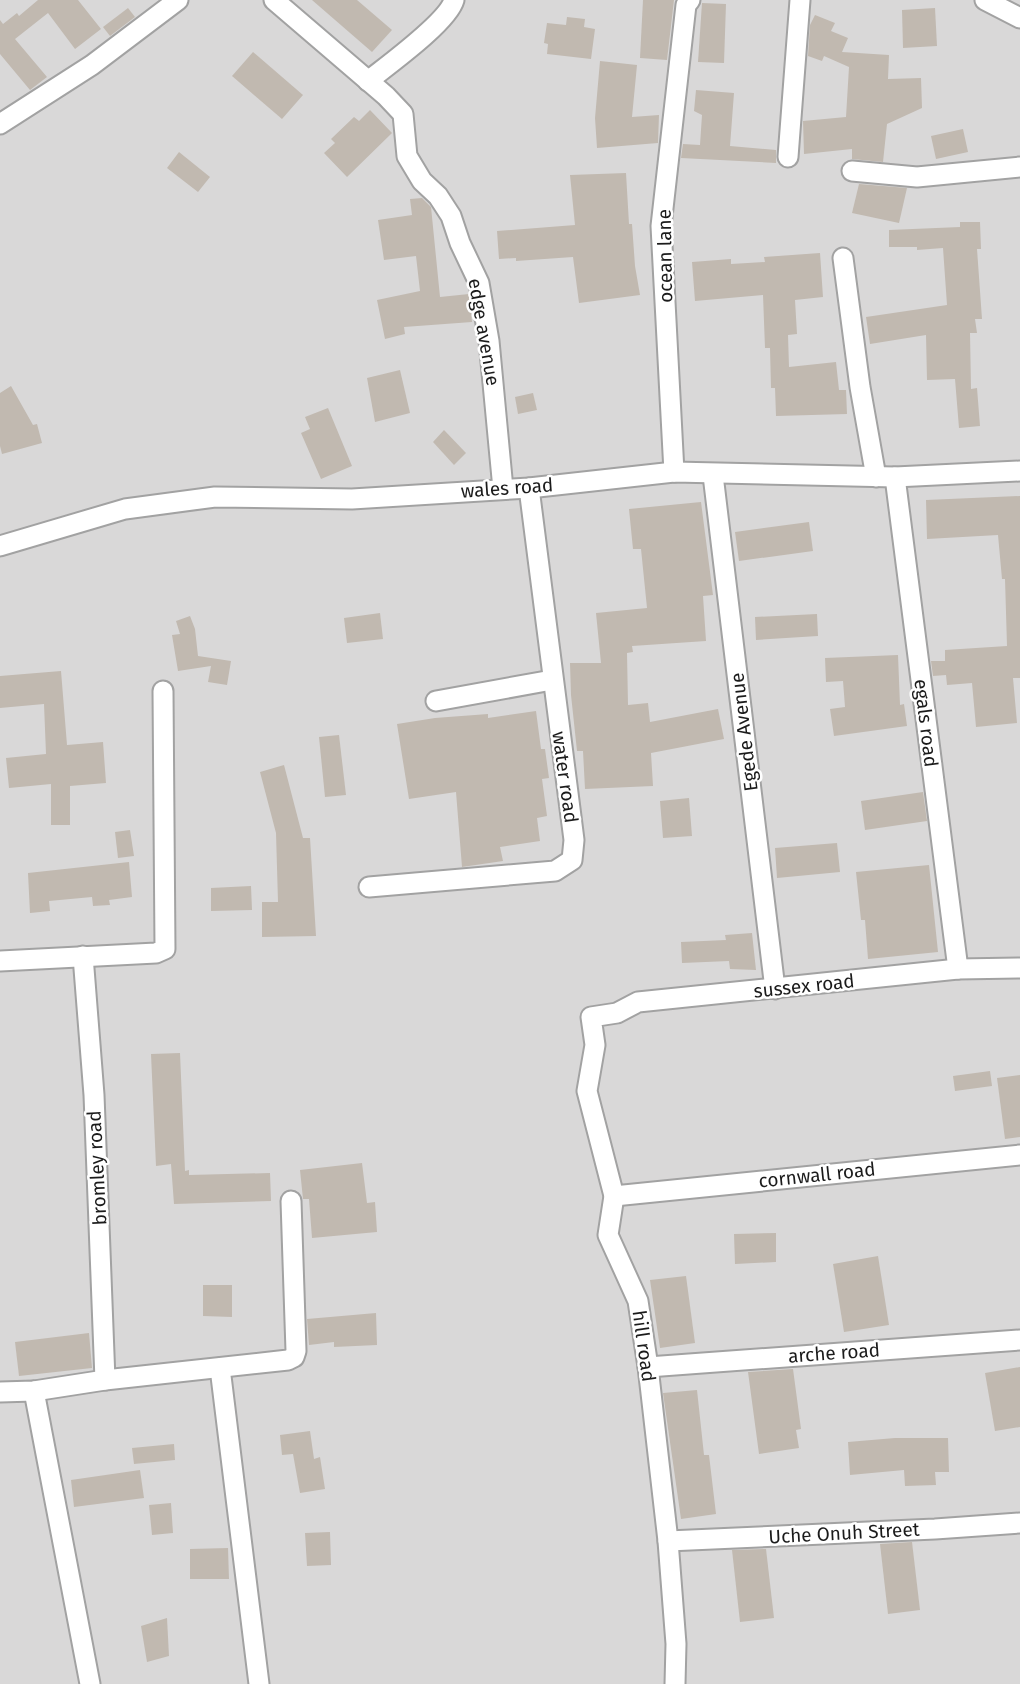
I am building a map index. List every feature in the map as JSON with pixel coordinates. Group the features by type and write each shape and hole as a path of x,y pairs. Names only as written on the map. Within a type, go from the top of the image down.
{"street":[{"path":"0,124 92,65 178,0"},
{"name":"edge avenue","path":"274,0 369,81 403,114 407,156 422,181 438,197 451,216 460,243 479,282 489,341 503,489"},
{"path":"369,81 441,21 454,0"},
{"name":"ocean lane","path":"674,472 661,226 686,5 690,0"},
{"path":"788,157 800,0"},
{"path":"985,0 1020,18"},
{"path":"852,171 917,177 1020,167"},
{"name":"egals road","path":"843,258 860,387 885,477 958,969"},
{"name":"wales road","path":"0,546 125,509 215,497 352,499 529,488 674,472 885,477 1020,471"},
{"name":"Egede Avenue","path":"713,475 775,989"},
{"name":"water road","path":"369,887 555,871 572,860 574,840 529,488"},
{"path":"436,701 552,680"},
{"path":"0,961 156,953 165,948 163,691"},
{"name":"bromley road","path":"83,956 94,1108 105,1380"},
{"name":"sussex road","path":"591,1017 617,1013 638,1002 958,969 1020,968"},
{"name":"hill road","path":"591,1017 595,1045 587,1091 614,1196 608,1235 638,1301 648,1367 668,1541 676,1644 675,1684"},
{"name":"cornwall road","path":"614,1196 1020,1155"},
{"path":"0,1392 34,1391 105,1380 288,1360 294,1357 296,1351 291,1201"},
{"name":"arche road","path":"648,1367 1020,1340"},
{"path":"220,1368 259,1684"},
{"path":"34,1391 89,1684"},
{"name":"Uche Onuh Street","path":"668,1541 1020,1523"}],"shaded area":[{"path":"0,0 1020,0 1020,1684 0,1684"}],"building":[{"path":"38,0 78,0 101,29 75,49 48,13 15,39 47,77 30,90 0,54 0,20 3,24 17,13 19,16"},
{"path":"312,0 357,0 392,30 372,52"},
{"path":"643,0 674,0 667,60 640,58"},
{"path":"702,3 726,4 724,63 698,62"},
{"path":"128,8 135,17 110,36 103,27"},
{"path":"935,8 937,46 903,48 902,10"},
{"path":"815,15 835,23 831,31 848,38 842,52 889,55 888,79 921,78 922,108 887,124 883,162 852,159 852,149 804,154 803,121 846,117 849,67 824,56 822,61 808,56 810,25"},
{"path":"567,17 585,19 584,27 595,29 591,59 547,54 548,44 544,43 547,23 566,25"},
{"path":"253,52 303,95 282,119 232,76"},
{"path":"600,61 637,65 632,117 659,115 658,143 597,148 595,118"},
{"path":"696,90 734,93 730,146 776,150 776,163 681,158 683,144 700,145 702,115 694,111"},
{"path":"370,110 392,133 347,177 324,153 335,143 331,139 354,117 359,121"},
{"path":"963,129 968,152 936,159 931,136"},
{"path":"179,152 210,177 198,192 167,168"},
{"path":"626,173 629,224 632,224 640,295 579,303 573,257 516,261 516,258 499,259 497,231 575,225 570,175"},
{"path":"859,184 907,188 899,223 852,213"},
{"path":"422,198 431,207 440,297 469,294 472,322 404,327 405,334 385,339 377,300 420,291 416,256 384,260 378,220 412,215 410,199"},
{"path":"960,222 980,222 981,249 977,249 982,319 975,319 977,333 970,333 971,389 977,388 980,426 959,428 955,379 927,380 926,335 870,344 866,317 947,305 943,248 917,250 917,247 889,247 889,230 960,227"},
{"path":"820,253 823,297 795,300 797,334 788,335 789,367 836,362 839,390 846,390 847,414 776,416 775,388 771,388 770,348 765,348 763,295 695,301 692,262 731,259 731,264 765,262 764,257"},
{"path":"400,370 410,413 375,422 367,378"},
{"path":"11,386 33,425 37,424 42,443 2,454 0,393"},
{"path":"533,393 537,410 518,414 515,397"},
{"path":"328,408 352,466 321,479 301,433 310,429 305,417"},
{"path":"444,430 466,453 454,465 433,442"},
{"path":"1020,496 1020,678 1013,678 1017,723 976,727 972,683 947,685 946,675 933,676 931,661 945,661 945,650 1007,646 1005,579 1002,579 998,535 927,539 926,500"},
{"path":"701,502 713,595 703,596 706,641 632,646 633,652 627,653 628,705 648,703 650,722 718,709 724,739 651,753 653,786 585,789 583,751 577,751 570,663 601,663 596,613 647,608 641,549 633,549 629,509"},
{"path":"809,522 813,551 739,561 735,532"},
{"path":"380,613 383,639 347,643 344,618"},
{"path":"817,614 818,636 756,640 755,617"},
{"path":"190,616 195,629 198,656 231,661 227,685 208,682 211,666 178,671 172,635 180,634 176,621"},
{"path":"898,655 900,705 904,704 907,726 834,736 830,709 845,707 843,681 826,682 825,658"},
{"path":"61,671 67,745 103,742 106,783 70,786 70,825 51,825 51,784 9,788 6,758 46,754 44,704 0,708 0,676"},
{"path":"536,711 541,749 545,749 549,778 542,779 547,816 537,818 540,841 500,847 503,861 462,867 456,792 409,799 397,724 488,714 488,718"},
{"path":"339,735 346,795 325,797 319,737"},
{"path":"284,765 303,838 310,838 316,936 262,937 262,902 278,902 276,833 260,772"},
{"path":"923,792 927,821 865,830 861,801"},
{"path":"689,798 692,836 663,838 660,801"},
{"path":"130,830 134,856 118,858 115,832"},
{"path":"837,843 840,872 777,878 775,848"},
{"path":"129,862 132,897 109,900 110,905 93,906 92,897 49,901 50,911 30,913 28,873"},
{"path":"929,865 938,952 868,959 865,920 861,920 856,872"},
{"path":"251,886 252,910 211,911 211,888"},
{"path":"752,933 756,970 730,969 729,961 682,963 681,942 726,940 725,935"},
{"path":"180,1053 185,1171 189,1170 189,1175 270,1173 271,1201 174,1204 171,1164 156,1166 151,1054"},
{"path":"990,1071 992,1086 955,1091 953,1076"},
{"path":"1020,1075 1020,1137 1005,1139 997,1078"},
{"path":"362,1163 367,1203 375,1202 377,1232 312,1238 309,1199 303,1199 300,1170"},
{"path":"776,1233 776,1262 735,1264 734,1234"},
{"path":"878,1256 889,1325 844,1332 833,1264"},
{"path":"686,1276 695,1343 660,1348 650,1280"},
{"path":"203,1285 232,1285 232,1317 203,1316"},
{"path":"376,1313 377,1345 334,1347 334,1342 309,1345 307,1319"},
{"path":"89,1333 92,1368 19,1376 15,1342"},
{"path":"1020,1367 1020,1427 995,1431 985,1373"},
{"path":"793,1369 801,1429 796,1430 799,1448 759,1454 748,1372"},
{"path":"697,1390 704,1455 709,1455 716,1514 681,1519 663,1393"},
{"path":"310,1431 314,1459 320,1457 325,1489 300,1493 293,1454 282,1455 280,1435"},
{"path":"895,1438 948,1438 949,1472 935,1472 936,1485 905,1486 904,1470 850,1475 848,1442"},
{"path":"174,1444 175,1460 134,1464 132,1448"},
{"path":"140,1470 144,1498 74,1507 71,1480"},
{"path":"171,1503 173,1533 152,1535 149,1505"},
{"path":"330,1532 331,1565 307,1566 305,1533"},
{"path":"912,1542 920,1610 888,1614 880,1544"},
{"path":"228,1548 229,1579 190,1579 190,1549"},
{"path":"766,1549 774,1618 740,1622 732,1550"},
{"path":"167,1618 169,1656 147,1662 141,1626"}]}
